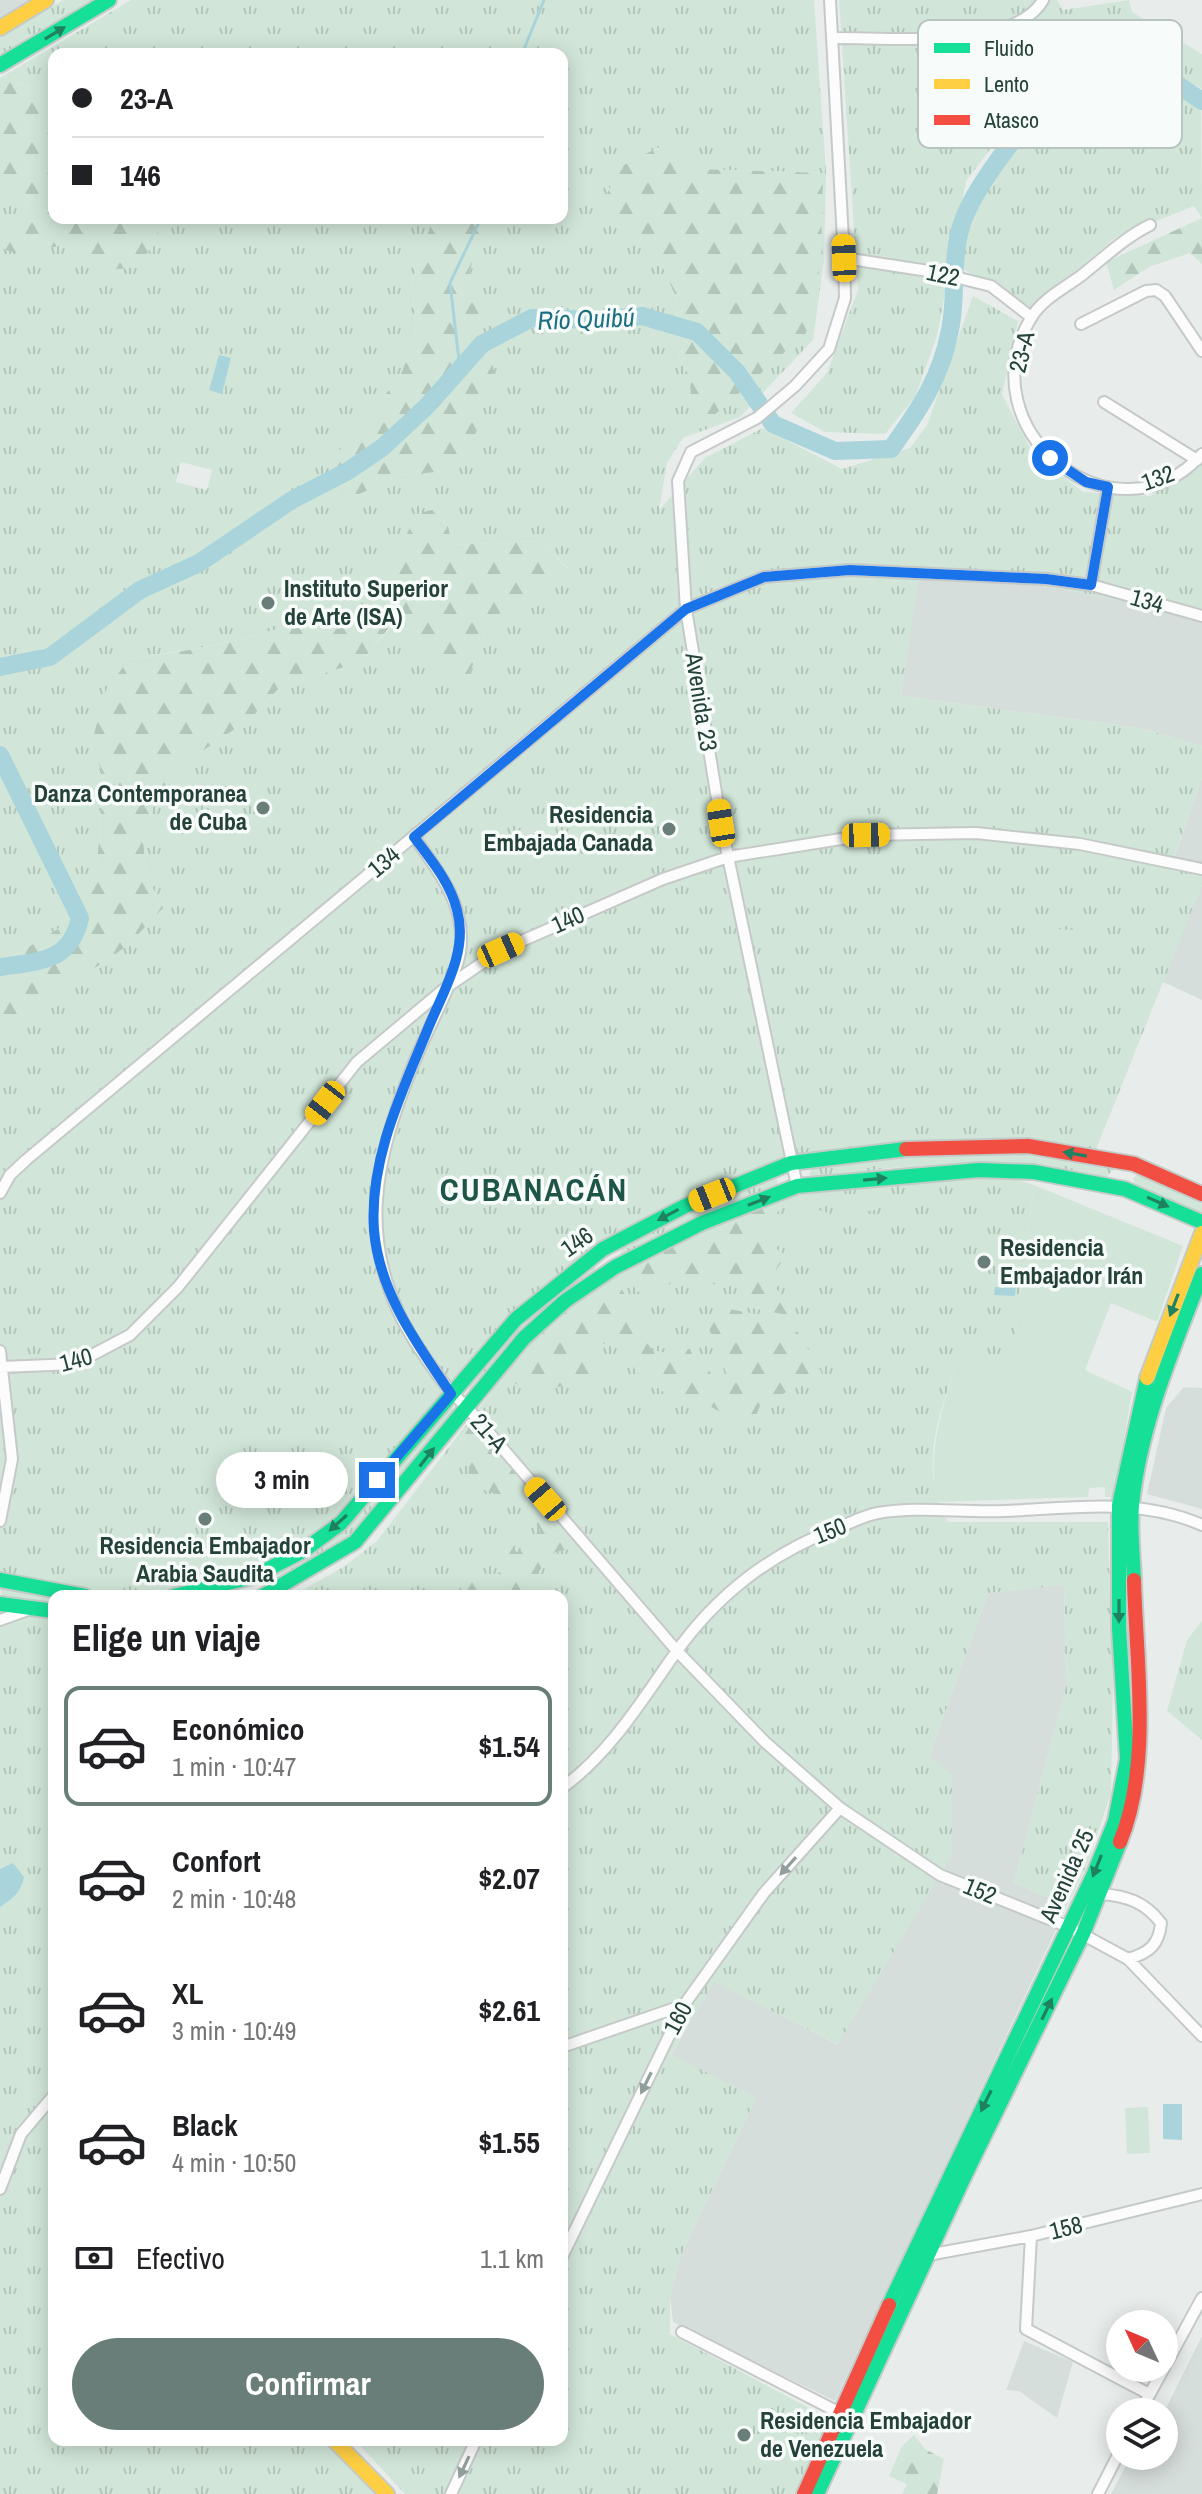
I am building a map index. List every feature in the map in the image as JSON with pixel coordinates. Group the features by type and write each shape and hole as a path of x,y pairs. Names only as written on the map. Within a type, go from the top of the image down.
{"main road":[{"path":"0,28 46,0"},
{"path":"0,65 109,0"},
{"name":"146","path":"199,1590 253,1577 303,1551 341,1523 516,1319 603,1249 685,1206 791,1163 925,1147 1028,1146 1134,1164 1202,1194"},
{"path":"1125,1189 1122,1173 1134,1164"},
{"name":"146","path":"271,1590 355,1542 524,1338 565,1301 615,1267 702,1223 797,1186 979,1170 1034,1172 1125,1189 1202,1222"},
{"name":"Avenida 25","path":"804,2494 937,2200 1069,1927 1115,1821 1127,1759 1119,1628 1126,1505 1147,1377 1202,1233"},
{"path":"603,1249 615,1267"},
{"name":"Avenida 25","path":"817,2494 1083,1934 1128,1824 1139,1762 1126,1505 1160,1381 1202,1274"},
{"path":"253,1577 258,1590"},
{"path":"0,1580 53,1590"},
{"path":"0,1604 48,1610"},
{"path":"340,2446 387,2494"}],"street":[{"name":"Avenida 23","path":"797,1186 728,857 686,609 678,481 691,452 757,418 829,349 845,298 830,0"},
{"path":"1023,20 1031,17 1043,0"},
{"path":"833,38 918,36"},
{"name":"23-A","path":"1108,487 1086,482 1050,458 1022,420 1015,401 1014,378 1031,317 1127,237 1150,225"},
{"name":"122","path":"844,258 935,272 991,286 1031,317"},
{"path":"1081,324 1146,291 1156,290 1165,296 1202,351"},
{"path":"1104,402 1199,457"},
{"name":"132","path":"1108,487 1132,488 1168,479 1199,457"},
{"path":"1091,585 1108,487"},
{"name":"134","path":"5,1174 686,609 764,577 850,570 1046,579 1091,585 1202,616"},
{"name":"140","path":"1,1367 75,1364 130,1335 159,1310 357,1062 444,989 501,950 663,879 728,857 866,835 976,833 1080,844 1202,869"},
{"name":"21-A","path":"414,837 444,877 458,911 460,953 392,1116 378,1172 374,1232 399,1315 451,1394 467,1407 677,1651 765,1742 840,1808"},
{"path":"0,1193 5,1174"},
{"path":"0,1351 12,1459 0,1521"},
{"name":"150","path":"568,1783 616,1739 677,1651 739,1583 778,1555 876,1513 1126,1505 1202,1525"},
{"path":"0,1620 31,1609"},
{"name":"152","path":"840,1808 940,1875 1069,1927 1128,1959 1202,2036"},
{"name":"160","path":"568,2245 684,2005 764,1893 840,1808"},
{"path":"1101,1894 1121,1895 1140,1902 1161,1923 1160,1939 1146,1954 1128,1959"},
{"path":"568,2045 684,2005"},
{"path":"0,2189 21,2134 48,2102"},
{"name":"158","path":"928,2255 1031,2236 1202,2194"},
{"path":"1031,2236 1026,2329 1149,2394"},
{"path":"1178,2342 1202,2298"},
{"path":"682,2332 842,2414"},
{"path":"1147,2398 1156,2382"},
{"path":"451,2494 473,2446"},
{"path":"1098,2494 1110,2470"}],"shaded area":[{"path":"0,0 46,0 0,28"},
{"path":"918,576 1052,587 1202,616 1202,746 1140,728 901,696"},
{"path":"1202,778 1202,869 1173,861"},
{"path":"1202,885 1202,1000 1161,981"},
{"path":"1184,1387 1202,1388 1202,1509 1147,1494 1166,1408"},
{"path":"1064,1584 1066,1687 1014,1883 1067,1906 835,2401 673,2322 670,2296 680,2257 756,2098 671,2055 714,1981 837,2044 929,1756 988,1593"},
{"path":"1202,2336 1202,2494 1111,2494 1124,2470 1178,2470 1178,2398 1171,2398"},
{"path":"1024,2341 1073,2362 1057,2418 1019,2391 1006,2390"}],"green space":[{"path":"63,0 99,0 0,58 0,38"},
{"path":"131,0 814,0 826,172 824,260 813,340 740,417 683,438 667,463 659,510 705,458 763,428 842,469 910,448 927,425 973,296 1018,321 1002,394 1032,452 1083,492 1150,496 1202,459 1202,617 1052,587 919,576 901,696 1140,728 1202,746 1202,778 1173,860 1202,869 1202,885 1093,1157 1028,1146 791,1163 685,1206 553,1286 341,1523 253,1577 199,1590 53,1590 0,1580 0,1024 20,1024 57,994 127,946 146,874 143,838 154,805 176,769 251,718 281,686 361,662 393,624 463,690 491,619 569,569 539,541 452,545 448,526 436,509 419,513 390,560 369,584 315,615 254,636 129,659 91,745 104,777 97,863 58,929 17,954 0,959 0,179 2,185 31,198 21,218 8,228 24,256 61,245 108,270 159,235 154,224 435,224 430,227 412,281 416,335 401,374 357,432 329,461 340,503 401,475 437,472 475,303 469,273 475,250 506,235 505,224 568,224 568,48 50,48","holes":["663,146 701,169 823,173 806,332 774,359 691,405 690,376 680,360 675,295 659,258 616,224","181,462 212,470 207,490 176,482"]},
{"path":"839,0 1057,0 1063,10 1129,0 1132,12 1145,20 918,20 918,148 991,148 966,181 937,336 915,397 885,434 825,432 791,413 827,373 858,290"},
{"path":"1182,42 1202,54 1202,89 1182,77"},
{"path":"48,49 48,97 21,84 0,84 0,78"},
{"path":"9,81 38,89 48,96 48,224 154,224 159,235 138,267 107,270 61,245 24,256 3,249 8,228 21,218 31,198 2,185 0,179 0,84"},
{"path":"1182,87 1201,99 1202,218 1194,206 1116,237 1031,309 963,269 961,226 1006,148 1182,148"},
{"path":"663,145 701,169 823,173 821,262 806,333 711,418 691,405 690,376 680,360 675,295 659,258 616,224 605,199 618,168"},
{"path":"1202,218 1202,264 1190,253 1149,267 1114,290 1106,262"},
{"path":"435,224 505,224 506,235 476,250 469,273 494,371 471,449 460,462 437,472 401,475 340,503 329,461 357,432 401,374 416,335 412,281 430,227"},
{"path":"436,509 448,526 452,545 539,541 569,570 491,619 463,690 392,624 361,662 281,686 251,718 176,769 154,805 143,838 146,874 163,908 127,946 57,994 20,1025 0,1024 0,959 17,954 58,929 97,863 104,777 91,745 106,690 129,659 254,636 315,615 369,584 390,560 419,513"},
{"path":"1056,929 1074,930 1069,961 1051,959"},
{"path":"1027,1153 1114,1169 1106,1177 1041,1164 1002,1162 889,1168 813,1179 809,1175 813,1167 925,1155"},
{"path":"1140,1173 1202,1204 1202,1214 1135,1184 1133,1178"},
{"path":"939,1177 1013,1178 1034,1185 1012,1362 959,1356 939,1418 933,1461 934,1482 948,1522 1108,1522 1113,1686 1111,1793 1087,1865 1067,1906 1014,1883 1066,1687 1064,1585 988,1593 929,1756 952,1775 952,1855 838,2044 714,1982 671,2054 756,2098 680,2257 670,2296 670,2334 828,2418 794,2494 405,2494 361,2446 568,2446 568,1590 303,1590 345,1566 377,1541 526,1347 612,1274 798,1190"},
{"path":"773,1178 778,1181 777,1187 623,1257 620,1254 623,1246 692,1210"},
{"path":"879,1183 884,1204 873,1211 865,1211 860,1205 859,1184"},
{"path":"1034,1185 1183,1246 1157,1322 1111,1303 1085,1370 1132,1392 1114,1497 1105,1497 1105,1487 1089,1488 1088,1497 936,1502 935,1445 959,1355 1012,1361"},
{"path":"782,1196 781,1207 766,1231 769,1243 786,1256 776,1270 705,1286 678,1280 668,1285 660,1296 653,1296 637,1290 622,1269 704,1226"},
{"path":"819,1210 836,1216 839,1226 832,1241 813,1249 784,1247 778,1231 782,1221"},
{"path":"594,1263 597,1271 472,1392 469,1389 475,1375 504,1340"},
{"path":"612,1274 626,1296 635,1302 645,1340 652,1350 666,1353 675,1346 690,1349 699,1372 708,1369 715,1380 727,1375 704,1316 729,1309 791,1321 822,1373 760,1406 750,1429 701,1401 686,1405 641,1378 615,1341 590,1347 597,1367 586,1384 545,1388 523,1382 492,1391 548,1328"},
{"path":"756,1280 775,1287 792,1316 742,1306 742,1291 737,1289 741,1284"},
{"path":"450,1406 456,1412 357,1531 340,1545 269,1586 265,1585 268,1576 349,1525"},
{"path":"471,1420 581,1547 555,1552 523,1590 463,1590 462,1579 474,1569 494,1577 508,1564 492,1547 504,1541 518,1553 540,1530 522,1502 468,1485 469,1468 452,1444"},
{"path":"0,1587 48,1595 48,1603 2,1598"},
{"path":"0,1604 48,1610 48,2446 341,2446 387,2494 0,2494"},
{"path":"1202,1621 1202,1740 1167,1711 1187,1640"},
{"path":"1148,2107 1150,2153 1127,2154 1125,2108"},
{"path":"914,2435 925,2449 944,2459 937,2494 902,2494 907,2484 889,2476 902,2446"}],"water":[{"path":"219,355 231,358 222,394 209,390"},
{"path":"1006,1273 1017,1274 1015,1296 994,1295 995,1287 1004,1288"},
{"path":"13,1863 24,1877 23,1883 15,1895 0,1907 0,1869"},
{"path":"1163,2104 1182,2104 1182,2140 1163,2139"}],"waterway":[{"path":"524,48 544,0"},
{"name":"Río Quibú","path":"1182,87 1202,101"},
{"name":"Río Quibú","path":"0,667 50,657 140,590 199,563 292,500 348,471 383,447 427,406 482,344 532,318 598,320 642,316 697,332 737,372 773,424 835,451 891,449 920,407 941,363 952,317 961,227 983,182 1007,148"},
{"path":"460,369 450,283 478,224"},
{"name":"Río Quibú","path":"0,755 80,918 69,944 61,952 40,961 0,967"}],"traffic: fast":[{"path":"0,65 109,0"},
{"path":"199,1590 253,1577 303,1551 341,1523 516,1319 603,1249 685,1206 791,1163 906,1149"},
{"path":"273,1590 355,1542 524,1338 565,1301 615,1267 702,1223 797,1186 979,1170 1034,1172 1125,1189 1202,1222"},
{"path":"1134,1580 1132,1505 1142,1446 1159,1388 1202,1274"},
{"path":"889,2305 1093,1876 1115,1821 1127,1759 1119,1628 1119,1505 1147,1378"},
{"path":"0,1580 53,1590"},
{"path":"0,1604 48,1610"},
{"path":"817,2494 966,2173 1083,1934 1120,1842"}],"traffic: slow":[{"path":"0,28 46,0"},
{"path":"1147,1378 1202,1233"},
{"path":"340,2446 387,2494"}],"traffic: jam":[{"path":"906,1149 1028,1146 1134,1164 1202,1194"},
{"path":"1120,1842 1130,1812 1139,1747 1134,1580"},
{"path":"804,2494 889,2305"}],"place":[{"name":"Instituto Superior de Arte (ISA)","path":"268,603"},
{"name":"Danza Contemporanea de Cuba","path":"263,808"},
{"name":"Residencia Embajada Canada","path":"669,829"},
{"name":"Residencia Embajador Irán","path":"984,1262"},
{"name":"Residencia Embajador Arabia Saudita","path":"205,1519"},
{"name":"Residencia Embajador de Venezuela","path":"744,2435"}],"district":[{"name":"CUBANACÁN","path":"534,1190"}],"route":[{"path":"377,1480 451,1394 399,1315 374,1232 378,1172 392,1116 460,953 458,911 444,877 414,837 686,609 764,577 850,570 1046,579 1091,585 1108,487 1086,482 1050,458"}]}
